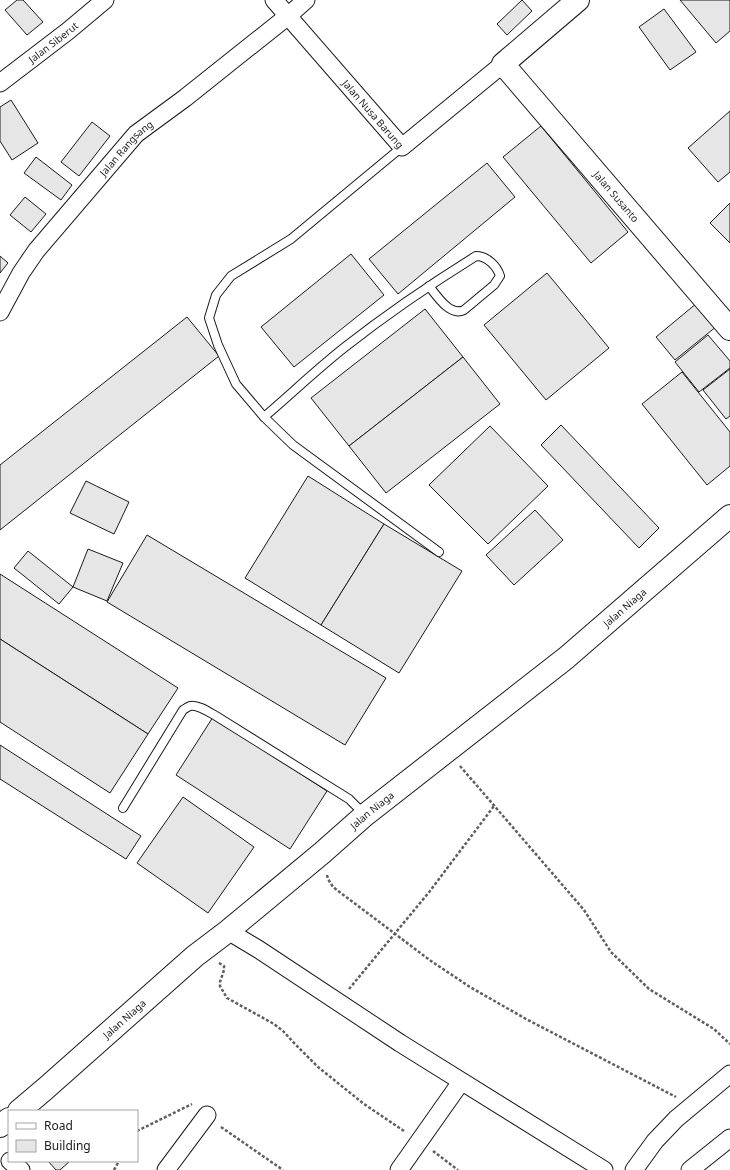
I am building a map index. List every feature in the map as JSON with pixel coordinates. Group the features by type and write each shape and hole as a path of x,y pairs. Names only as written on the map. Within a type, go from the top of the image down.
{"street":[{"name":"Jalan Siberut","path":"0,83 68,31 105,0"},
{"name":"Jalan Nusa Barung","path":"274,0 402,147 503,64"},
{"name":"Jalan Rangsang","path":"0,312 21,273 36,251 136,134 185,98 306,0"},
{"path":"503,64 578,0"},
{"name":"Jalan Susanto","path":"503,64 730,329"},
{"name":"Jalan Niaga","path":"20,1110 195,956 228,931 322,853 365,815 566,658 730,516"},
{"path":"228,931 462,1082 604,1170"},
{"path":"634,1170 656,1141 676,1119 730,1074"},
{"path":"400,1170 462,1082"},
{"path":"166,1170 207,1115"},
{"path":"0,1126 8,1120"},
{"path":"690,1170 730,1138"},
{"path":"0,1150 8,1158"},
{"path":"12,1162 21,1170"}],"lane":[{"path":"402,147 291,239 230,276 216,295 209,318 218,345 236,384 264,417 293,446 439,552"},
{"path":"264,417 344,348 388,314 429,286 476,256 481,256 490,262 499,272 500,276 494,285 460,312 450,310 429,286"},
{"path":"123,808 183,710 193,706 204,709 216,716 349,799 365,815"}],"path":[{"path":"447,750 584,910 611,952 649,990 714,1029 730,1044"},
{"path":"338,1002 430,892 494,806"},
{"path":"322,853 328,879 333,887 431,962 470,987 526,1019 684,1101 696,1103"},
{"path":"195,956 224,966 220,986 227,998 267,1020 283,1031 318,1067 364,1104 400,1127 458,1170"}],"building":[{"path":"17,0 23,0 43,22 27,35 5,10"},
{"path":"522,0 532,11 507,35 497,24"},
{"path":"680,0 730,0 730,31 716,43"},
{"path":"664,9 696,52 670,70 639,27"},
{"path":"11,100 38,143 12,160 0,141 0,107"},
{"path":"730,111 730,172 718,182 688,148"},
{"path":"92,122 110,136 79,176 61,162"},
{"path":"541,126 628,232 591,263 503,157"},
{"path":"36,157 72,185 61,200 24,173"},
{"path":"487,163 515,197 398,294 369,259"},
{"path":"25,197 46,214 31,232 10,215"},
{"path":"730,203 730,243 710,223"},
{"path":"351,254 384,295 294,367 261,327"},
{"path":"0,256 8,263 0,273"},
{"path":"547,273 609,348 546,400 484,325"},
{"path":"697,303 717,326 675,360 656,337"},
{"path":"425,309 463,357 349,446 311,398"},
{"path":"187,317 219,356 0,530 0,465"},
{"path":"708,335 730,361 730,368 699,392 675,362"},
{"path":"463,357 500,404 386,493 349,446"},
{"path":"730,369 730,416 726,419 703,390"},
{"path":"682,372 730,432 730,466 707,485 642,404"},
{"path":"561,425 659,528 639,548 541,445"},
{"path":"490,426 548,486 488,544 429,485"},
{"path":"308,476 384,524 321,625 245,578"},
{"path":"86,481 129,502 114,534 70,513"},
{"path":"535,510 563,540 514,585 486,555"},
{"path":"384,524 462,571 399,673 321,625"},
{"path":"147,535 386,678 345,745 107,602"},
{"path":"88,549 123,563 107,601 73,587"},
{"path":"28,551 73,587 59,604 14,568"},
{"path":"0,574 178,688 148,734 0,639"},
{"path":"0,639 148,734 110,793 0,722"},
{"path":"213,717 327,791 290,849 176,775"},
{"path":"0,745 141,836 126,859 0,779"},
{"path":"183,797 254,847 208,913 137,863"},
{"path":"49,1162 69,1162 60,1170 56,1170"}]}
